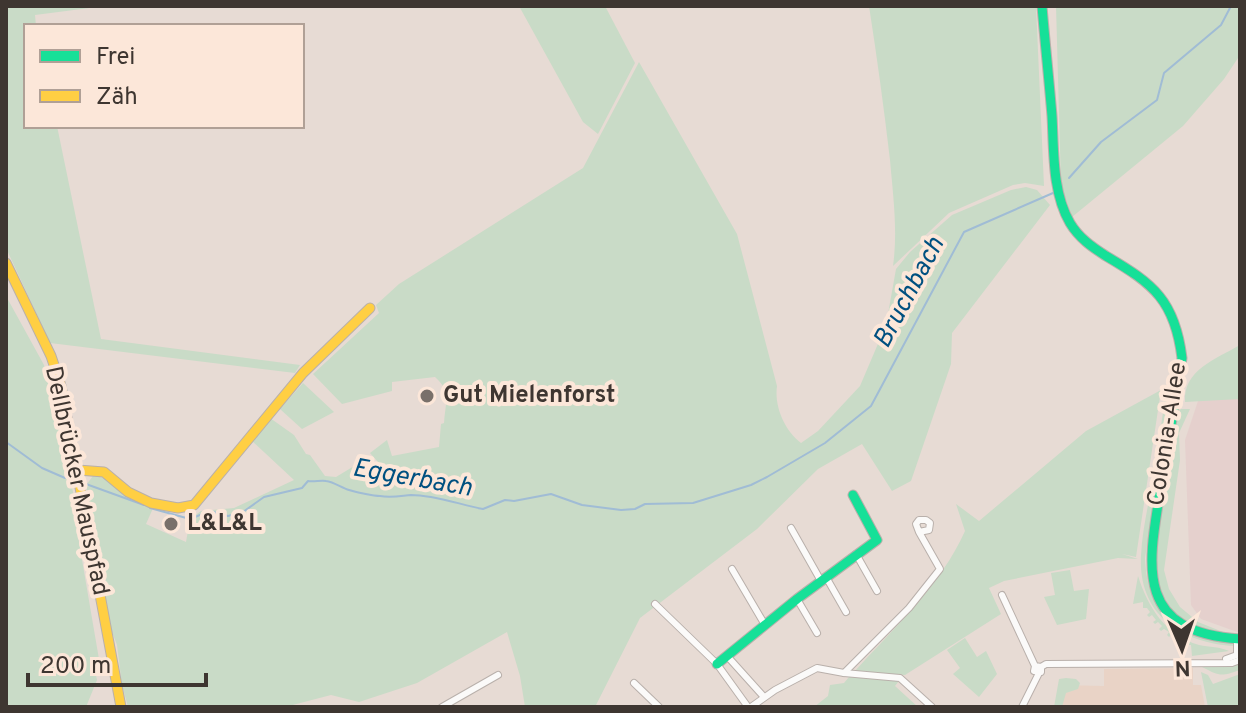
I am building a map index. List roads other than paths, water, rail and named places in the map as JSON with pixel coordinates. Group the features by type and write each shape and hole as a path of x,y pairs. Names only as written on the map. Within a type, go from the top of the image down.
{"main road":[{"name":"Colonia-Allee","path":"1042,6 1057,183 1069,223 1087,244 1150,283 1175,317 1182,358 1152,536 1150,576 1161,603 1184,626 1195,632 1238,639"},
{"name":"Dellbrücker Mauspfad","path":"6,263 55,366 78,470 121,707"},
{"path":"78,470 105,472 131,494 174,509 187,509 194,505 303,373 370,308"},
{"path":"717,664 877,540 853,495"}],"street":[{"path":"791,528 846,612"},
{"path":"844,673 909,608 940,569 919,532"},
{"path":"856,554 877,591"},
{"path":"732,569 765,625"},
{"path":"1002,595 1039,668"},
{"path":"797,599 817,633"},
{"path":"655,604 717,664 750,707 817,668 900,678 932,707"},
{"path":"1212,663 1234,657 1238,639"},
{"path":"728,657 764,697"},
{"path":"1022,707 1039,668 1046,664 1212,663 1240,660"},
{"path":"442,707 498,675"},
{"path":"634,683 659,707"}],"waterway":[{"name":"Bruchbach","path":"1069,178 1101,142 1157,100 1164,73 1221,25 1231,6"},
{"name":"Eggerbach","path":"150,508 190,519 210,511 228,516 243,512 264,497 302,488 308,481 324,481 349,490 388,497 420,495 439,498 483,509 505,500 551,494 582,505 635,509 645,504 693,503 751,485 825,443 871,406 964,232 1053,193"},
{"name":"Eggerbach","path":"6,442 42,468 65,478"},
{"name":"Eggerbach","path":"86,484 144,505"}],"place":[{"name":"Gut Mielenforst","path":"427,396"},
{"name":"L&L&L","path":"171,524"}]}
